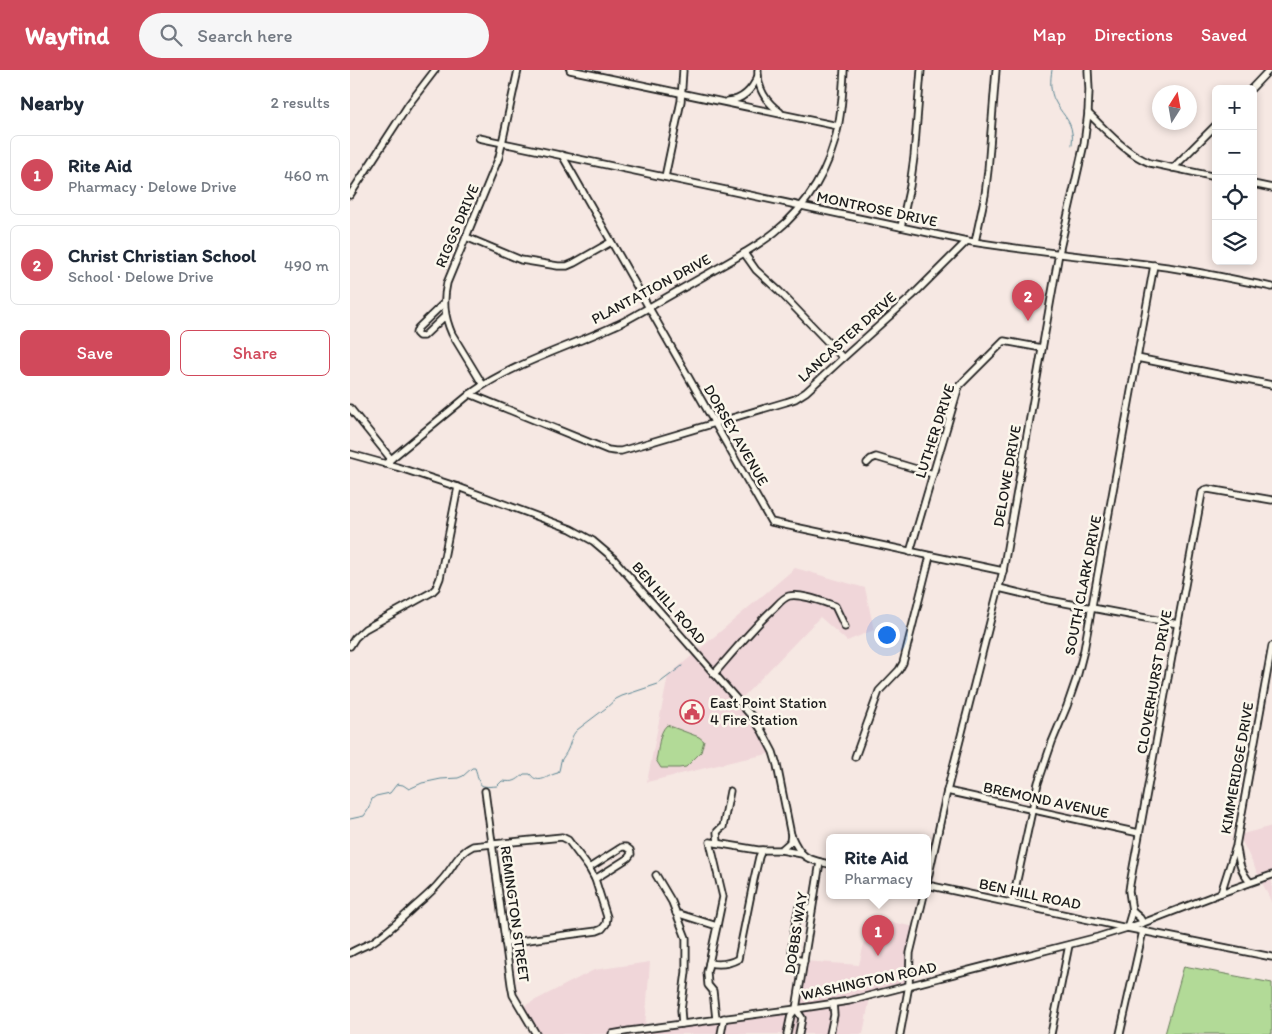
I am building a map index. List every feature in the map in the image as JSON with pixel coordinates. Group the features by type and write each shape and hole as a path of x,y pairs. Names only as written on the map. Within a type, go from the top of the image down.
{"street":[{"path":"350,195 409,104 435,70"},
{"name":"RIGGS DRIVE","path":"483,385 452,334 445,316 444,293 499,157 518,70"},
{"path":"570,70 682,94 726,101 739,99 750,90 758,73"},
{"path":"665,177 682,94 683,70"},
{"name":"PLANTATION DRIVE","path":"385,464 483,385 517,366 616,326 760,243 775,232 801,206 814,189 825,168 833,148 838,126 844,70"},
{"path":"901,227 914,157 920,70"},
{"path":"975,242 985,195 996,70"},
{"name":"DELOWE DRIVE","path":"931,866 947,792 1003,572 1059,253 1084,144 1088,113 1088,70"},
{"path":"1255,85 1270,70"},
{"path":"758,73 760,89 766,99 784,115"},
{"path":"706,98 838,126"},
{"path":"1088,113 1134,155 1150,163 1212,176"},
{"path":"1173,168 1212,129"},
{"name":"MONTROSE DRIVE","path":"479,138 967,241 1154,265 1272,287"},
{"name":"DORSEY AVENUE","path":"562,155 771,522 1003,572"},
{"path":"1257,185 1272,188"},
{"path":"466,237 521,260 558,266 567,266 574,263 611,242"},
{"name":"LANCASTER DRIVE","path":"470,394 614,451 621,451 786,402 806,392 912,296 967,241"},
{"path":"744,252 756,270 779,291 843,358"},
{"name":"SOUTH CLARK DRIVE","path":"1012,903 1038,783 1045,760 1067,706 1084,650 1154,265"},
{"path":"444,303 418,328 416,333 419,336 424,336 445,316"},
{"name":"LUTHER DRIVE","path":"910,552 959,386 1004,341 1042,348"},
{"path":"1137,358 1272,385"},
{"path":"350,408 391,459"},
{"name":"BEN HILL ROAD","path":"350,454 458,487 571,529 593,541 613,558 754,719 769,744 777,765 791,835 795,846 802,854"},
{"path":"867,463 871,458 876,457 933,474"},
{"path":"350,646 365,629 426,596 436,588 440,578 458,487"},
{"name":"CLOVERHURST DRIVE","path":"1127,928 1132,911 1129,891 1202,493 1208,489 1272,500"},
{"path":"855,757 879,692 903,663 930,556"},
{"path":"999,588 1049,600 1178,624"},
{"path":"714,674 758,623 783,599 790,596 798,596 835,606 845,627"},
{"name":"KIMMERIDGE DRIVE","path":"1221,893 1236,846 1272,646"},
{"name":"REMINGTON STREET","path":"485,791 513,995 536,1034"},
{"path":"718,843 717,832 723,827 730,791"},
{"name":"BREMOND AVENUE","path":"947,792 1139,834"},
{"path":"781,850 790,842 791,835"},
{"path":"350,953 371,942 400,920 440,883 460,854 465,850 473,846 562,837 568,840 595,879 607,917 606,924 597,931 506,943"},
{"path":"716,1019 713,991 708,985 707,972 723,897 710,842 762,850 781,850 802,854 826,863"},
{"path":"1236,846 1240,868 1250,882"},
{"path":"589,868 622,847 630,850 631,854 628,858 595,879"},
{"path":"709,963 726,963 738,959 757,864 762,850"},
{"name":"DOBBS WAY","path":"796,1009 820,862"},
{"path":"656,875 672,902 686,938 686,972 681,1010 682,1024"},
{"name":"WASHINGTON ROAD","path":"612,1034 849,1001 1069,945 1127,928 1272,875"},
{"name":"BEN HILL ROAD","path":"931,885 1127,928 1272,957"},
{"path":"900,1034 909,986 910,953 923,899"},
{"path":"804,961 794,957 792,950 798,907 812,910"},
{"path":"1132,911 1143,923"},
{"path":"676,913 716,926"},
{"path":"1120,1034 1143,931"},
{"path":"1051,1034 1069,945"},
{"path":"830,1034 834,1015 833,1003"},
{"path":"788,1031 791,1015 796,1009 802,1018 799,1034"},
{"path":"720,1034 724,1018"}],"shaded area":[{"path":"795,568 865,588 874,630 847,641 820,617 741,699 759,722 774,753 647,782 668,676"},
{"path":"1272,826 1272,903 1239,835"},
{"path":"870,918 916,927 910,953 911,986 870,997 863,1034 538,1034 522,1007 594,970 650,962 645,1028 797,1006 804,961 859,965"}],"green space":[{"path":"667,725 699,737 704,741 701,752 686,767 661,768 656,760 660,737"},
{"path":"1184,966 1272,983 1272,1034 1165,1034"}],"waterway":[{"path":"1052,70 1052,94 1070,124 1072,145"},
{"path":"350,819 364,816 372,799 376,796 390,793 397,784 409,789 422,783 458,778 472,768 475,768 480,784 485,786 497,786 502,781 514,781 524,774 530,774 537,779 543,779 558,773 561,761 577,730 616,699 658,684 682,666"}],"place":[{"name":"Christ Christian School","path":"1028,321"},
{"name":"East Point Station 4 Fire Station","path":"692,712"},
{"name":"Rite Aid","path":"878,956"}]}
